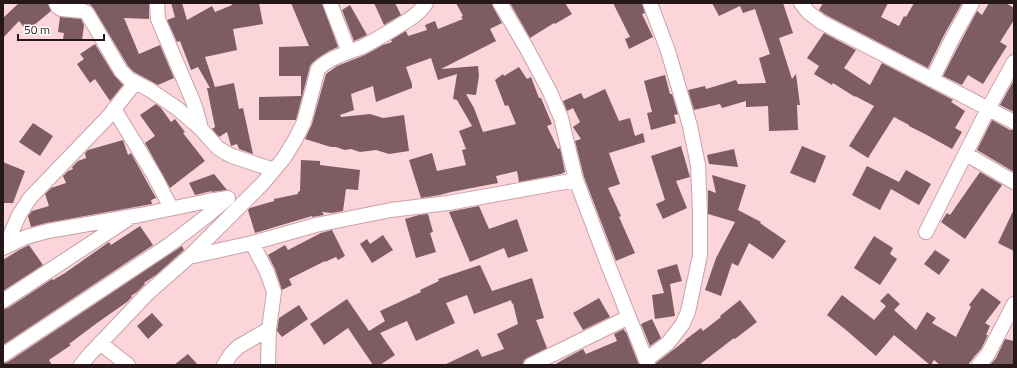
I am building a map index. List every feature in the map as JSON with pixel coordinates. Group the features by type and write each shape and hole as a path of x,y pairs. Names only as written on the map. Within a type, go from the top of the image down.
{"street":[{"path":"56,3 61,9 83,11 87,13 121,71 129,79 150,90 178,110 201,129 218,148 226,153 274,170"},
{"path":"157,3 158,19 189,92 201,129"},
{"path":"330,3 349,52"},
{"path":"81,365 148,293 189,256 250,195 284,158 304,122 318,70 329,61 363,46 404,23 426,3"},
{"path":"500,3 528,48 561,118 576,180 647,362 668,343 682,325 688,312 700,255 698,165 690,126 668,51 650,3"},
{"path":"801,3 808,12 821,22 1014,122"},
{"path":"932,80 972,3"},
{"path":"926,232 988,109 1014,62"},
{"path":"5,248 19,215 30,198 108,117 135,83"},
{"path":"114,109 155,176 171,208"},
{"path":"966,154 1014,182"},
{"path":"189,256 252,243 316,225 391,210 448,203 576,180"},
{"path":"5,248 26,237 48,231 208,201 250,195"},
{"path":"3,355 169,245 228,198"},
{"path":"3,301 133,216"},
{"path":"252,243 267,272 274,292 269,328 268,365"},
{"path":"979,365 1009,324 1014,304"},
{"path":"531,365 629,317"},
{"path":"224,365 231,354 238,347 269,328"},
{"path":"100,343 128,365"}],"building":[{"path":"19,3 48,3 51,11 27,31 19,21 3,38 3,18"},
{"path":"89,3 149,3 149,19 124,18 139,54 160,45 174,78 158,85 134,72 128,66"},
{"path":"171,3 182,3 187,20 212,6 215,12 232,5 231,3 259,3 263,24 233,29 237,50 205,57 215,87 234,83 239,109 243,108 253,154 239,149 237,144 231,146 227,132 219,137 212,129 215,127 207,88 210,88 198,67 191,70 180,41 177,42 167,20 175,17"},
{"path":"291,3 322,3 338,47 318,58 310,66 296,120 259,120 259,97 301,96 301,76 279,76 279,47 309,46"},
{"path":"374,3 395,3 401,15 384,25"},
{"path":"456,3 492,3 502,23 490,29 496,41 441,69 478,66 479,76 476,95 466,94 474,108 483,132 516,124 508,105 505,106 495,80 503,74 504,76 519,67 527,79 531,77 539,98 541,98 552,124 547,126 558,149 560,148 565,172 519,182 517,171 496,176 498,183 421,198 409,160 432,153 437,171 466,165 462,150 466,149 459,131 472,126 457,100 453,99 457,74 438,80 431,58 406,67 412,88 376,102 373,86 351,94 354,110 340,115 341,117 370,114 383,118 404,115 409,151 389,154 376,150 360,152 351,149 345,150 331,147 305,139 312,124 326,74 337,66 392,42 391,40 406,31 408,36 427,30 425,25 435,21 438,29 463,19 461,17 463,16"},
{"path":"510,3 565,3 572,14 530,38"},
{"path":"613,3 642,3 645,13 642,14 653,37 629,49 625,39 630,37"},
{"path":"712,3 783,3 793,33 779,38 792,79 796,74 800,105 797,105 798,130 769,131 768,106 746,107 746,101 722,108 720,104 694,110 688,90 705,86 706,89 736,80 738,84 766,83 759,58 770,54 755,9 743,13 740,6 719,16"},
{"path":"823,3 888,3 881,17 899,26 904,16 906,17 914,3 962,3 928,68 826,15 819,10"},
{"path":"989,3 1006,3 1014,8 1014,20 1000,42 1007,46 983,84 968,75 962,85 943,76 977,11 982,15"},
{"path":"350,5 367,35 354,41 342,10"},
{"path":"60,17 81,19 84,25 82,41 63,39 64,33 58,32"},
{"path":"824,33 856,50 844,68 870,85 882,63 953,100 951,102 965,111 955,128 962,132 952,149 894,117 868,158 849,146 874,106 855,97 833,83 832,85 814,74 819,66 807,58"},
{"path":"95,44 114,75 123,85 110,101 95,79 90,83 77,64 84,59 80,54"},
{"path":"665,75 670,94 672,94 678,114 674,115 676,123 651,130 647,113 652,112 644,81"},
{"path":"1014,80 1014,112 1000,105"},
{"path":"605,89 619,121 630,118 635,136 643,133 645,142 609,153 620,184 608,188 621,216 619,217 635,253 616,261 584,177 575,141 581,139 573,127 580,122 573,108 567,111 563,101 581,93 584,99"},
{"path":"156,104 161,108 171,122 175,119 185,132 183,133 205,161 170,188 145,143 155,136 140,115"},
{"path":"992,120 1010,130 1014,130 1014,172 977,150"},
{"path":"33,123 53,136 40,156 19,142"},
{"path":"123,140 128,155 131,153 156,198 151,200 152,204 31,227 28,216 32,211 49,206 45,194 51,188 66,183 63,176 68,171 73,169 72,167 78,161 86,158 85,153 88,150"},
{"path":"681,146 690,177 676,181 687,208 663,219 656,204 665,200 651,156"},
{"path":"802,146 826,156 815,183 790,173"},
{"path":"734,149 738,167 709,164 707,155"},
{"path":"301,160 320,161 320,165 360,170 358,190 346,189 343,211 332,213 322,212 324,215 312,216 255,233 248,210 250,208 274,201 274,199 298,194 300,191"},
{"path":"3,162 25,171 13,203 3,203"},
{"path":"867,166 899,182 906,170 931,184 919,205 891,189 880,210 852,195"},
{"path":"980,172 1002,185 965,239 941,222 947,213 950,215"},
{"path":"214,174 227,190 212,191 195,195 189,183"},
{"path":"712,175 746,185 738,210 761,222 760,223 786,241 773,259 749,243 738,266 732,263 721,296 705,290 716,258 735,222 708,214 708,190 716,193"},
{"path":"479,206 489,229 517,219 528,251 508,258 504,248 470,262 449,212"},
{"path":"1014,209 1014,251 998,243"},
{"path":"428,214 433,232 430,233 436,252 416,258 405,219"},
{"path":"140,226 153,245 3,345 3,309 8,308 52,279 53,280 65,273 109,242 111,245"},
{"path":"332,230 345,256 338,260 336,257 325,261 289,279 292,285 282,290 275,269 268,255 285,245 288,250 321,233"},
{"path":"383,235 393,250 372,263 360,244 367,239 370,244"},
{"path":"874,236 893,248 890,254 897,259 880,285 854,268"},
{"path":"29,245 43,265 3,291 3,260"},
{"path":"182,246 184,250 156,275 144,283 145,284 131,296 132,297 127,302 49,360 52,365 3,365 3,363 8,362"},
{"path":"935,250 950,260 939,275 924,264"},
{"path":"677,264 682,281 670,284 675,316 655,319 652,295 664,293 657,270"},
{"path":"480,265 492,291 532,278 544,318 536,320 547,348 524,360 523,364 444,365 478,349 482,357 504,349 497,334 518,324 511,300 474,314 467,295 446,303 455,323 416,341 407,321 380,333 395,355 380,365 373,365 348,328 324,345 310,324 347,299 369,331 385,321 380,311 421,292 420,290 439,281 438,279"},
{"path":"982,288 1001,302 985,323 990,326 986,335 988,335 981,349 968,365 940,365 934,360 930,365 894,335 876,356 827,315 842,295 874,320 886,306 880,301 888,293 900,304 894,310 916,330 927,312 936,318 932,323 956,337 971,307 969,305"},
{"path":"599,298 610,317 583,330 573,313"},
{"path":"740,300 757,322 699,365 656,365 656,363 685,340 701,328 703,331"},
{"path":"299,305 308,319 282,337 277,331 279,318"},
{"path":"152,313 163,325 148,339 137,326"},
{"path":"652,319 661,338 650,346 641,324"},
{"path":"624,329 639,365 554,365 583,349 586,354 617,341 614,334"},
{"path":"1005,339 1014,341 1014,365 990,365 996,358"},
{"path":"188,354 198,365 174,365"}]}
